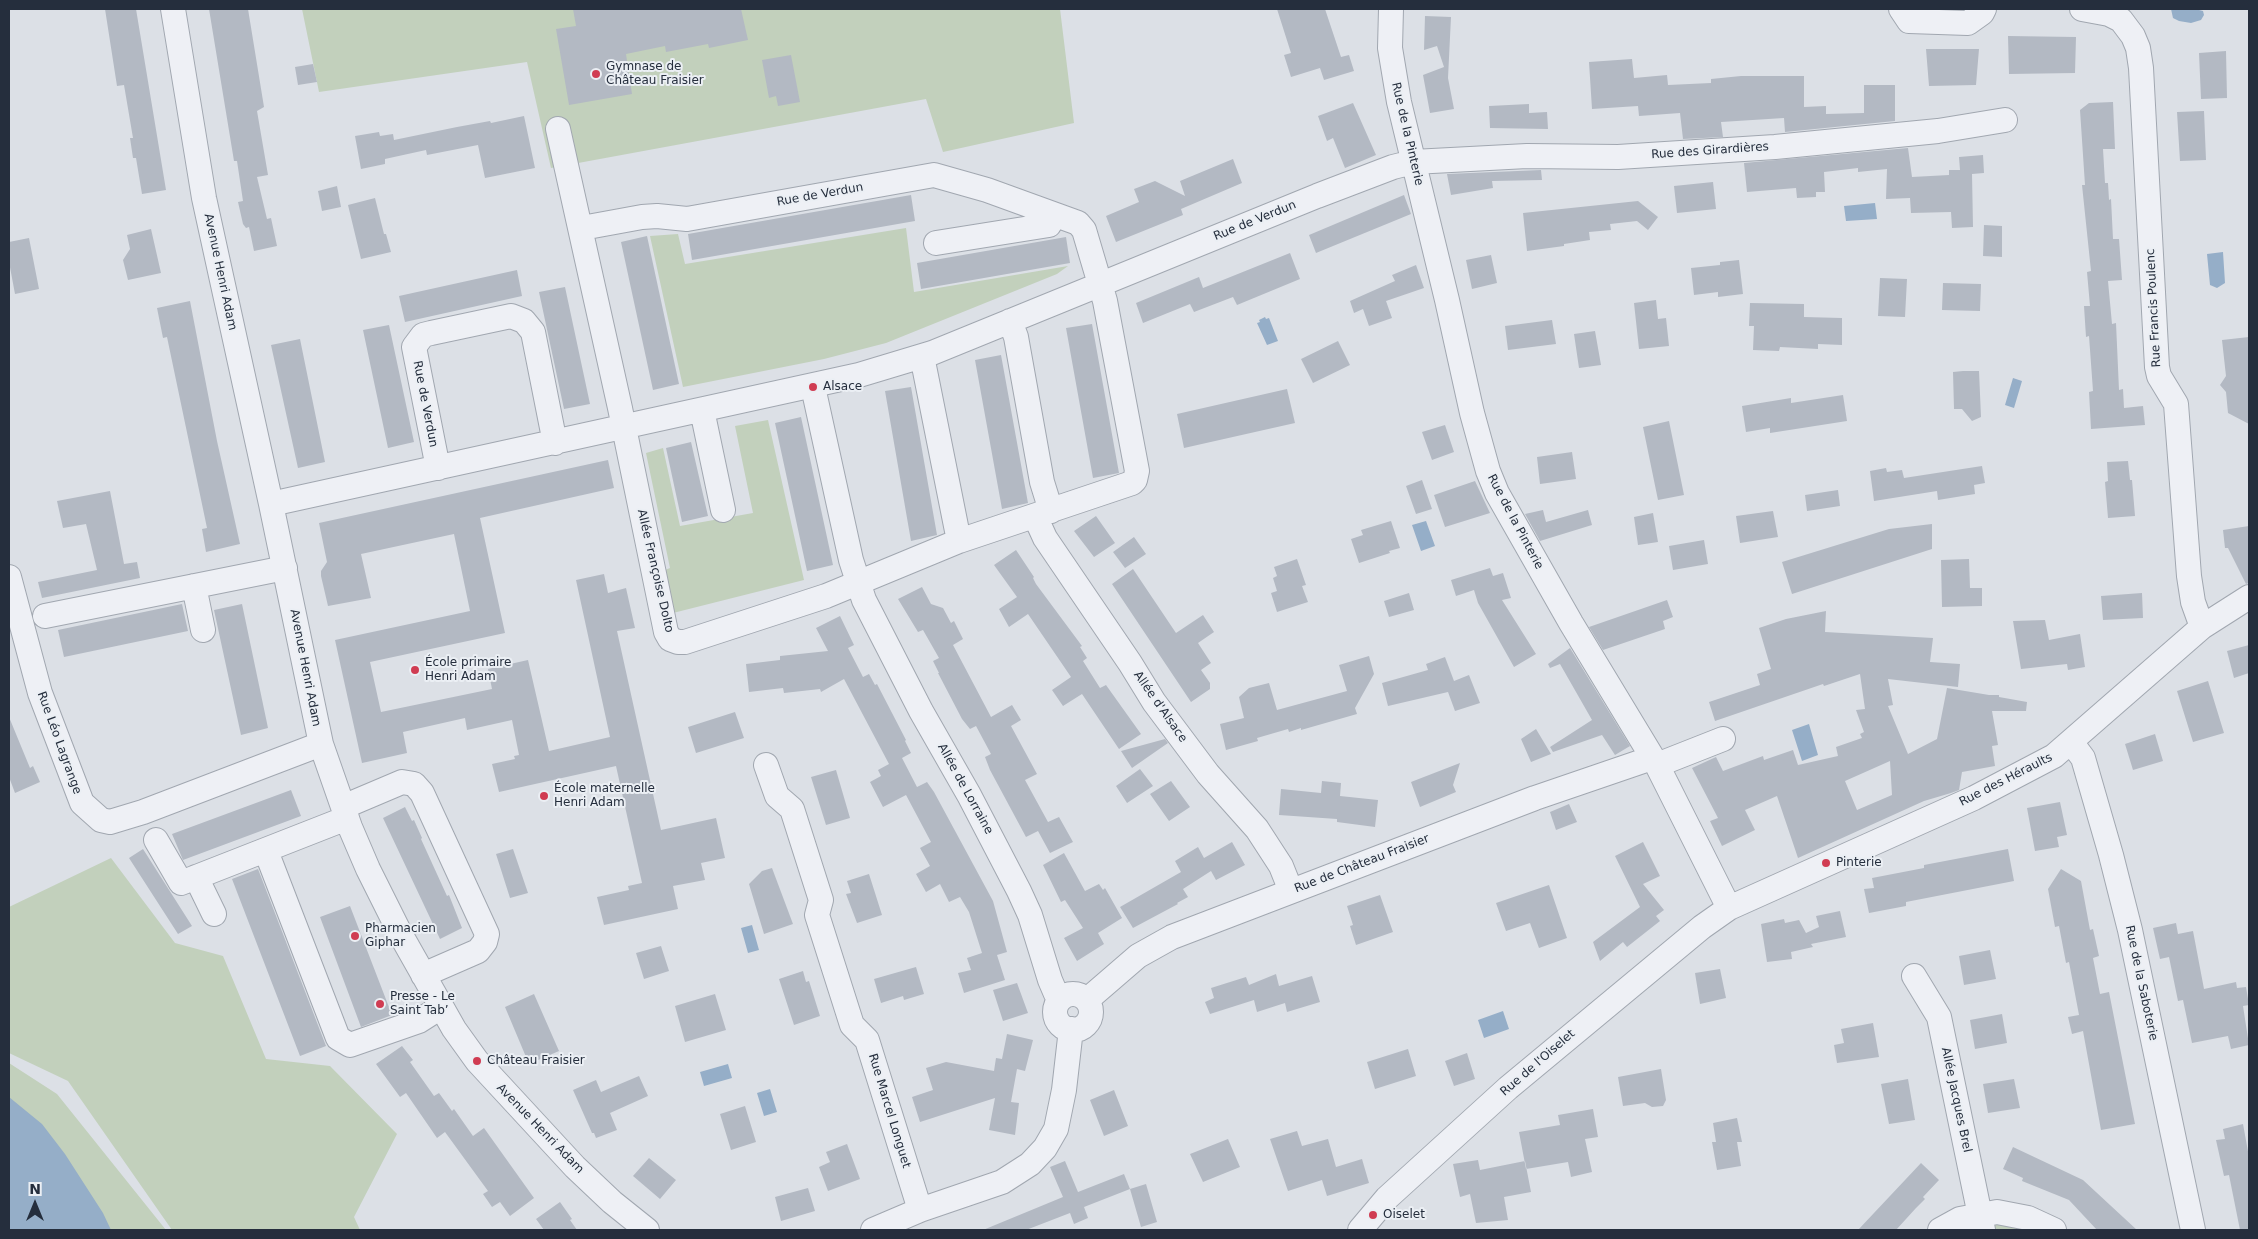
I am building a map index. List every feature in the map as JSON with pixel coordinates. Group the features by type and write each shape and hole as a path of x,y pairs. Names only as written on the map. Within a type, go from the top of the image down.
{"street":[{"name":"Avenue Henri Adam","path":"173,9 204,198 271,504 320,744 345,812 368,869 423,975 477,1061 505,1094 575,1167 612,1202 647,1230"},
{"name":"Rue de la Pinterie","path":"1391,9 1390,48 1393,73 1472,412 1488,471 1497,493 1566,615 1654,762 1729,908"},
{"path":"1900,9 1909,21 1968,23 1982,13 1984,9"},
{"name":"Rue Francis Poulenc","path":"2082,9 2108,14 2122,20 2134,36 2142,68 2157,367 2159,376 2176,404 2189,576 2193,602 2202,627"},
{"name":"Rue des Girardières","path":"1413,162 1527,156 1618,157 1774,147 1938,131 2005,120"},
{"path":"558,129 582,228 624,427"},
{"name":"Rue de Verdun","path":"271,504 813,387 922,356 1317,196 1393,167 1413,162"},
{"name":"Rue de Verdun","path":"582,228 642,217 657,216 687,219 934,175 987,190 1054,214 1078,223 1084,230 1105,301 1137,476 1132,483 959,541 883,571 858,584"},
{"path":"936,243 1049,225 1054,214"},
{"name":"Rue de Verdun","path":"438,468 414,348 416,342 423,335 431,333 511,316 524,321 533,332 555,443"},
{"path":"1010,321 1016,337 1042,482 1043,513"},
{"path":"922,356 959,541"},
{"path":"813,387 850,560 858,584"},
{"path":"702,410 723,510"},
{"name":"Allée Françoise Dolto","path":"624,427 660,607 666,632 670,639 685,642 858,584"},
{"name":"Allée d'Alsace","path":"1043,513 1045,538 1130,662 1154,702 1208,774 1257,829 1278,860 1291,891"},
{"path":"45,616 284,568"},
{"name":"Rue Léo Lagrange","path":"9,577 40,693 82,803 101,820 110,822 143,812 320,744"},
{"name":"Allée de Lorraine","path":"858,584 864,600 921,711 969,796 1019,891 1035,930 1050,980 1056,994 1062,998"},
{"path":"194,586 203,630"},
{"name":"Rue des Héraults","path":"1729,908 2002,784 2054,756 2202,627 2249,597"},
{"name":"Rue de Château Fraisier","path":"1087,1000 1138,956 1172,937 1535,798 1723,739"},
{"name":"Rue de la Saboterie","path":"2071,742 2083,758 2116,874 2132,940 2192,1230"},
{"name":"Rue Marcel Longuet","path":"766,765 777,796 792,809 821,900 817,915 852,1025 867,1040 920,1210"},
{"path":"156,840 181,883 266,851 402,782 414,784 422,793 487,934 485,942 478,951 423,975"},
{"path":"266,851 338,1038 350,1046 419,1020 442,1007"},
{"path":"196,877 214,914"},
{"name":"Rue de l'Oiselet","path":"1360,1230 1387,1198 1549,1053 1702,927 1729,908"},
{"name":"Allée Jacques Brel","path":"1914,976 1939,1017 1981,1222"},
{"path":"1071,994 1080,995 1087,1000 1092,1009 1087,1025 1080,1029 1062,1027 1057,1021 1055,1012 1057,1004 1062,998 1071,994"},
{"path":"873,1230 920,1210 1002,1182 1030,1164 1045,1148 1056,1129 1064,1090 1071,1029"},
{"path":"1940,1230 1960,1219 1981,1222 1997,1212 2012,1214 2044,1224 2054,1230"}],"green space":[{"path":"302,9 1060,9 1074,123 943,152 926,99 551,168 527,62 319,92"},
{"path":"906,228 914,292 1068,266 1057,274 886,343 824,359 683,387 650,236 678,234 685,264"},
{"path":"768,420 804,580 669,614 660,572 670,568 646,453 663,448 680,526 753,513 735,426"},
{"path":"111,858 175,943 223,956 266,1059 330,1066 397,1134 354,1217 360,1230 172,1230 68,1081 9,1053 9,907"},
{"path":"9,1063 57,1094 166,1230 9,1230"},
{"path":"1997,1223 2030,1230 1990,1230"}],"water":[{"path":"2171,9 2195,9 2203,11 2204,15 2201,20 2191,23 2179,21 2173,18"},
{"path":"1875,203 1877,219 1846,221 1844,206"},
{"path":"2223,252 2225,283 2217,288 2210,285 2207,254"},
{"path":"1265,317 1266,319 1269,318 1278,341 1267,345 1257,323"},
{"path":"2013,378 2022,381 2014,408 2005,405"},
{"path":"1426,521 1435,546 1421,551 1412,525"},
{"path":"1809,724 1818,755 1802,761 1792,730"},
{"path":"752,925 759,950 748,953 741,928"},
{"path":"1503,1011 1509,1029 1484,1038 1478,1020"},
{"path":"728,1064 732,1078 704,1086 700,1072"},
{"path":"770,1089 777,1112 764,1116 757,1093"},
{"path":"9,1097 42,1124 65,1154 103,1213 111,1230 9,1230"}],"building":[{"path":"105,9 136,9 166,190 142,194 136,158 133,158 130,138 133,138 124,85 117,86"},
{"path":"209,9 248,9 264,107 257,111 268,175 257,177 267,219 271,218 277,246 254,251 249,227 246,228 243,224 238,202 243,201 237,161 234,161"},
{"name":"Gymnase de Château Fraisier","path":"573,9 741,9 748,40 709,48 708,44 666,52 665,46 626,54 632,94 569,105 556,29 576,26"},
{"path":"1277,9 1325,9 1341,57 1349,55 1354,71 1324,80 1320,68 1291,77 1284,55 1291,53"},
{"path":"1425,16 1451,17 1448,78 1454,109 1430,113 1423,75 1444,67 1437,46 1424,50"},
{"path":"2008,36 2076,37 2075,73 2009,74"},
{"path":"1926,49 1979,49 1976,85 1929,86"},
{"path":"2226,51 2227,98 2201,99 2199,53"},
{"path":"791,55 800,102 778,106 776,96 769,98 762,60"},
{"path":"1632,59 1634,78 1667,75 1668,85 1711,83 1711,79 1741,76 1804,76 1804,107 1826,106 1826,114 1864,113 1864,85 1895,85 1895,121 1785,132 1784,118 1721,122 1723,137 1683,139 1680,113 1639,116 1638,106 1592,109 1589,62"},
{"path":"313,64 317,82 298,85 295,67"},
{"path":"2113,102 2115,149 2103,149 2105,183 2108,183 2109,200 2111,199 2113,239 2119,239 2122,280 2108,281 2112,324 2116,323 2119,390 2123,389 2124,408 2143,406 2145,425 2091,429 2089,392 2093,391 2089,336 2086,337 2084,306 2090,306 2087,272 2091,271 2082,185 2085,185 2080,110 2089,103"},
{"path":"1353,103 1376,155 1345,168 1333,138 1327,141 1318,116"},
{"path":"1529,104 1529,113 1547,112 1548,129 1490,128 1489,106"},
{"path":"2204,111 2206,160 2180,161 2177,112"},
{"path":"524,116 535,168 485,178 478,145 427,155 426,150 385,159 385,164 361,169 355,136 379,132 380,136 393,134 394,140"},
{"path":"1908,148 1912,177 1949,175 1949,170 1960,170 1959,157 1983,155 1984,173 1972,174 1973,227 1952,228 1951,212 1911,213 1910,198 1886,199 1887,169 1858,172 1858,168 1824,172 1825,192 1816,192 1816,197 1797,198 1796,188 1747,192 1744,163"},
{"path":"1233,159 1242,183 1181,209 1183,215 1116,242 1106,216 1139,202 1134,189 1155,181 1185,196 1180,181"},
{"path":"1541,170 1542,180 1492,181 1493,188 1451,195 1447,174"},
{"path":"1713,182 1716,209 1677,213 1674,186"},
{"path":"337,186 341,207 322,211 318,191"},
{"path":"911,195 915,221 692,260 688,234"},
{"path":"1404,195 1411,214 1316,253 1309,235"},
{"path":"375,198 384,234 386,234 391,252 361,259 348,205"},
{"path":"1638,201 1658,217 1648,230 1637,221 1610,224 1611,230 1589,232 1590,240 1527,251 1523,213"},
{"path":"1984,225 2002,226 2002,257 1983,256"},
{"path":"151,229 161,273 128,280 123,260 130,249 127,235"},
{"path":"647,236 679,384 653,390 621,242"},
{"path":"1066,237 1070,263 921,289 917,263"},
{"path":"29,238 39,289 15,294 9,262 9,242"},
{"path":"1290,253 1300,279 1237,305 1233,297 1194,312 1190,304 1143,323 1136,303 1199,277 1203,288"},
{"path":"1491,255 1497,283 1472,289 1466,260"},
{"path":"1739,260 1743,294 1718,297 1718,292 1694,295 1691,268 1720,265 1720,262"},
{"path":"1416,265 1424,288 1386,301 1392,318 1369,326 1363,309 1354,313 1350,301 1395,281 1392,275"},
{"path":"517,270 522,296 405,322 399,296"},
{"path":"1880,278 1907,279 1905,317 1878,316"},
{"path":"1943,283 1981,284 1980,311 1942,310"},
{"path":"565,287 590,404 564,409 539,292"},
{"path":"1656,300 1658,319 1666,318 1669,346 1639,349 1634,303"},
{"path":"190,301 217,441 240,544 206,552 202,529 207,528 167,337 163,338 157,308"},
{"path":"1750,303 1804,304 1804,317 1842,318 1842,345 1818,344 1818,349 1780,347 1779,351 1753,350 1754,326 1749,326"},
{"path":"1552,320 1556,344 1508,350 1505,326"},
{"path":"1092,324 1119,473 1093,478 1066,328"},
{"path":"389,325 414,442 388,448 363,330"},
{"path":"1595,331 1601,365 1579,368 1574,334"},
{"path":"2249,337 2249,424 2228,413 2226,392 2220,385 2226,376 2222,340"},
{"path":"300,339 325,462 298,468 271,345"},
{"path":"1338,341 1350,365 1313,383 1301,359"},
{"path":"1001,355 1028,503 1002,509 975,360"},
{"path":"1979,371 1981,417 1972,421 1962,409 1954,409 1953,372"},
{"path":"911,387 937,535 911,541 885,391"},
{"path":"1287,389 1295,423 1184,448 1177,414"},
{"path":"1843,395 1847,421 1770,433 1770,428 1746,432 1742,406 1791,398 1791,403"},
{"path":"801,417 833,565 807,571 775,423"},
{"path":"1669,421 1684,495 1658,500 1643,427"},
{"path":"1445,425 1454,452 1432,460 1422,432"},
{"path":"691,442 708,516 682,522 666,448"},
{"path":"1572,452 1576,479 1540,484 1537,457"},
{"path":"608,460 614,488 480,518 505,633 370,662 381,712 492,689 488,669 528,660 549,751 610,737 576,580 604,574 608,593 626,588 635,628 617,631 661,830 716,818 725,858 701,863 705,880 673,886 678,909 604,925 597,897 629,890 628,886 642,883 616,766 499,792 492,764 515,759 514,756 519,755 512,720 467,730 465,718 403,732 407,753 362,763 335,640 470,611 454,534 361,554 371,598 328,606 321,576 321,571 327,562 319,523"},
{"path":"2128,461 2130,480 2132,480 2135,516 2108,518 2105,482 2108,481 2107,462"},
{"path":"1982,466 1985,483 1974,485 1975,494 1938,500 1937,491 1874,501 1870,471 1886,468 1887,472 1902,470 1904,478"},
{"path":"1422,480 1432,509 1416,514 1406,486"},
{"path":"1475,481 1490,513 1445,527 1434,495"},
{"path":"1838,490 1840,506 1807,511 1805,495"},
{"path":"110,491 124,564 137,562 140,578 42,598 38,582 97,570 86,524 63,528 57,501"},
{"path":"1543,510 1546,522 1588,510 1592,525 1540,541 1525,514"},
{"path":"1773,511 1778,537 1740,543 1736,516"},
{"path":"1653,513 1658,542 1638,545 1634,517"},
{"path":"1096,516 1115,543 1094,557 1074,531"},
{"path":"1391,521 1400,548 1359,563 1351,539 1363,535 1361,530"},
{"path":"1932,524 1932,549 1792,594 1782,562 1889,529"},
{"path":"2249,526 2249,583 2246,584 2228,548 2225,548 2223,530"},
{"path":"1134,537 1146,554 1125,568 1113,552"},
{"path":"1704,540 1708,564 1673,570 1669,546"},
{"path":"1016,550 1034,577 1036,584 1082,646 1080,647 1087,658 1083,661 1100,688 1106,685 1141,734 1119,749 1082,694 1063,706 1052,690 1071,677 1028,614 1009,627 999,609 1017,597 994,565"},
{"path":"1297,559 1306,585 1302,586 1308,602 1277,612 1271,593 1277,591 1273,578 1277,576 1274,567"},
{"path":"1969,559 1970,588 1982,588 1982,606 1942,607 1941,560"},
{"path":"1490,568 1493,576 1503,573 1511,598 1502,600 1536,654 1514,667 1478,603 1474,590 1456,596 1451,580"},
{"path":"1133,569 1176,633 1203,615 1214,632 1198,643 1211,663 1201,670 1210,683 1210,689 1191,702 1112,584"},
{"path":"922,587 931,604 943,608 951,623 954,621 963,639 953,645 991,717 1012,705 1021,720 1011,726 1037,774 1025,780 1048,822 1059,817 1073,842 1050,853 1038,831 1026,837 990,770 985,757 991,754 976,726 970,729 962,719 933,661 939,658 923,630 918,632 898,599"},
{"path":"1409,593 1414,610 1389,617 1384,601"},
{"path":"2142,593 2143,618 2103,620 2101,596"},
{"path":"1667,600 1673,617 1663,621 1665,629 1603,650 1589,627"},
{"path":"182,604 188,631 64,657 58,630"},
{"path":"242,604 268,728 241,735 214,610"},
{"path":"1826,611 1825,632 1933,638 1930,662 1960,664 1958,687 1888,679 1893,705 1888,706 1908,754 1937,739 1947,688 1999,695 1999,697 2027,702 2026,711 1992,711 1998,745 1992,746 1995,766 1962,772 1959,790 1924,801 1798,858 1777,796 1745,810 1755,830 1722,846 1710,821 1718,818 1692,768 1716,757 1723,771 1763,756 1764,760 1793,750 1798,765 1838,756 1836,747 1862,738 1860,734 1864,732 1856,710 1865,709 1860,674 1824,686 1823,684 1715,721 1709,702 1760,685 1757,674 1771,669 1759,628 1786,619","holes":["1890,761 1892,795 1857,810 1845,781"]},
{"path":"840,616 854,645 848,648 863,677 869,674 875,685 877,684 906,740 911,753 902,758 917,787 927,782 934,792 993,901 1007,952 997,955 1005,980 964,993 958,973 971,970 967,958 982,953 969,912 960,897 949,902 940,884 926,892 916,874 930,866 920,848 931,842 906,795 883,807 870,782 881,776 878,770 889,764 844,679 821,692 820,689 784,693 783,688 749,692 746,664 780,660 780,656 828,651 816,628"},
{"path":"2045,620 2049,640 2080,634 2085,667 2068,670 2067,664 2021,669 2013,621"},
{"path":"2249,645 2249,673 2234,678 2227,651"},
{"path":"1570,648 1630,746 1615,755 1602,735 1553,752 1550,747 1592,720 1560,664 1550,668 1548,664"},
{"path":"1369,656 1374,674 1355,708 1357,714 1301,730 1301,728 1289,732 1288,729 1257,738 1258,741 1226,750 1220,724 1244,718 1239,697 1249,688 1269,683 1277,710 1347,691 1339,665"},
{"path":"1445,657 1454,681 1469,675 1480,703 1455,711 1448,692 1388,706 1382,683 1428,670 1426,664"},
{"path":"2208,681 2224,733 2193,742 2177,691"},
{"path":"735,712 744,738 696,753 688,727"},
{"path":"9,717 30,768 33,766 40,782 15,793 9,777"},
{"path":"1536,729 1551,754 1531,762 1521,739"},
{"path":"2155,734 2163,761 2133,770 2125,744"},
{"path":"1165,739 1168,743 1132,768 1121,751"},
{"path":"1460,763 1453,785 1456,792 1420,807 1411,782"},
{"path":"1140,769 1153,786 1127,803 1116,786"},
{"path":"836,770 850,818 826,825 811,777"},
{"path":"1171,781 1190,807 1169,821 1150,794"},
{"path":"1322,781 1341,783 1340,796 1378,800 1375,827 1337,822 1337,819 1279,815 1281,789 1321,793"},
{"path":"291,790 301,816 183,860 172,834"},
{"path":"2060,802 2067,835 2057,837 2059,847 2035,851 2027,808"},
{"path":"1569,804 1577,822 1556,830 1550,812"},
{"path":"405,807 412,821 414,820 447,896 449,895 462,928 440,939 383,818"},
{"path":"1232,842 1245,865 1216,880 1211,871 1183,889 1188,897 1133,928 1120,907 1181,872 1175,861 1198,847 1204,858"},
{"path":"1643,842 1660,876 1643,884 1664,910 1656,916 1660,921 1627,947 1623,942 1600,961 1593,942 1640,907 1615,856"},
{"path":"143,849 192,926 178,934 129,858"},
{"path":"513,849 528,893 510,898 496,854"},
{"path":"2008,849 2014,881 1906,902 1906,906 1869,913 1864,889 1874,888 1872,878 1924,868 1924,865"},
{"path":"1064,853 1085,891 1099,884 1103,890 1105,888 1122,918 1098,933 1104,944 1077,961 1064,938 1083,928 1065,900 1061,902 1043,865"},
{"path":"772,868 793,924 764,934 749,884 762,871"},
{"path":"258,869 326,1046 300,1056 232,879"},
{"path":"2061,869 2081,881 2090,930 2093,929 2099,956 2093,958 2100,994 2109,992 2135,1124 2101,1130 2083,1031 2072,1034 2068,1017 2079,1015 2069,962 2066,963 2059,926 2055,927 2048,889"},
{"path":"869,874 882,915 857,923 846,894 851,893 847,881"},
{"path":"1549,885 1567,938 1539,948 1530,923 1506,931 1496,903"},
{"path":"1380,895 1393,932 1356,945 1350,926 1353,925 1347,906"},
{"path":"350,906 392,1015 361,1027 320,917"},
{"path":"1840,911 1846,937 1811,944 1813,947 1791,952 1792,959 1767,962 1761,924 1784,919 1785,923 1799,920 1806,933 1819,927 1816,916"},
{"path":"2176,923 2178,934 2193,931 2204,989 2236,982 2237,988 2246,987 2249,1005 2243,1006 2249,1045 2231,1049 2228,1036 2192,1043 2183,1000 2178,1001 2169,957 2160,959 2153,928"},
{"path":"661,946 669,971 644,979 636,953"},
{"path":"1990,950 1996,979 1964,985 1959,956"},
{"path":"916,967 924,994 904,1000 903,996 881,1003 874,979"},
{"path":"1720,969 1726,998 1700,1004 1695,973"},
{"path":"803,971 806,982 809,981 820,1016 794,1025 779,979"},
{"path":"1276,974 1279,986 1312,976 1320,1002 1287,1012 1285,1003 1257,1012 1254,1000 1210,1014 1205,1002 1214,998 1211,988 1246,977 1249,985"},
{"path":"1017,983 1028,1013 1003,1021 993,990"},
{"path":"534,994 559,1051 529,1064 505,1007"},
{"path":"715,994 726,1030 685,1042 675,1006"},
{"path":"2002,1014 2007,1043 1975,1049 1970,1020"},
{"path":"1873,1023 1879,1057 1837,1063 1834,1045 1844,1043 1841,1029"},
{"path":"1007,1034 1033,1040 1025,1071 1017,1069 1011,1102 1019,1103 1015,1135 989,1130 995,1098 920,1122 912,1097 933,1090 926,1068 946,1062 994,1071 996,1058 1002,1059"},
{"path":"402,1046 413,1060 410,1062 434,1096 439,1093 452,1111 454,1109 473,1136 484,1128 534,1198 510,1216 500,1202 492,1207 483,1194 488,1191 445,1132 437,1138 406,1093 400,1097 376,1064"},
{"path":"1408,1049 1416,1076 1375,1089 1367,1062"},
{"path":"1467,1053 1475,1079 1454,1086 1445,1061"},
{"path":"1661,1069 1666,1100 1663,1106 1652,1107 1645,1103 1623,1106 1618,1077"},
{"path":"639,1076 648,1096 610,1113 617,1130 596,1138 573,1090 596,1080 601,1092"},
{"path":"1908,1079 1915,1120 1889,1124 1881,1084"},
{"path":"2014,1079 2020,1108 1988,1113 1983,1084"},
{"path":"1114,1090 1128,1126 1104,1136 1090,1100"},
{"path":"745,1106 756,1142 731,1150 720,1114"},
{"path":"1593,1109 1598,1137 1585,1139 1592,1172 1571,1177 1568,1162 1526,1169 1519,1132 1560,1125 1558,1115"},
{"path":"1737,1118 1742,1142 1737,1142 1741,1166 1717,1170 1712,1142 1716,1142 1713,1123"},
{"path":"2243,1124 2249,1157 2249,1230 2240,1230 2229,1175 2224,1176 2216,1140 2225,1139 2223,1129"},
{"path":"1297,1131 1302,1146 1328,1139 1336,1167 1362,1159 1369,1183 1327,1196 1322,1180 1288,1191 1270,1139"},
{"path":"1228,1139 1240,1167 1203,1182 1190,1154"},
{"path":"847,1144 860,1179 828,1191 819,1167 830,1162 826,1152"},
{"path":"2013,1147 2083,1180 2137,1230 2097,1230 2069,1200 2022,1181 2023,1178 2003,1169"},
{"path":"649,1158 676,1180 660,1199 633,1176"},
{"path":"1478,1160 1480,1170 1525,1161 1531,1192 1504,1197 1508,1220 1476,1223 1470,1194 1460,1197 1453,1164"},
{"path":"1065,1161 1078,1192 1124,1174 1130,1189 1084,1207 1088,1218 1074,1224 1070,1213 1026,1230 983,1230 1063,1197 1050,1167"},
{"path":"1921,1163 1939,1180 1923,1197 1925,1199 1896,1230 1858,1230"},
{"path":"1146,1184 1157,1222 1141,1227 1130,1189"},
{"path":"808,1188 815,1211 781,1221 775,1197"},
{"path":"560,1202 577,1230 544,1230 536,1219"}],"place":[{"name":"Gymnase de Château Fraisier","path":"596,74"},
{"name":"Alsace","path":"813,387"},
{"name":"École primaire Henri Adam","path":"415,670"},
{"name":"École maternelle Henri Adam","path":"544,796"},
{"name":"Pinterie","path":"1826,863"},
{"name":"Pharmacien Giphar","path":"355,936"},
{"name":"Presse - Le Saint Tab’","path":"380,1004"},
{"name":"Château Fraisier","path":"477,1061"},
{"name":"Oiselet","path":"1373,1215"}]}
